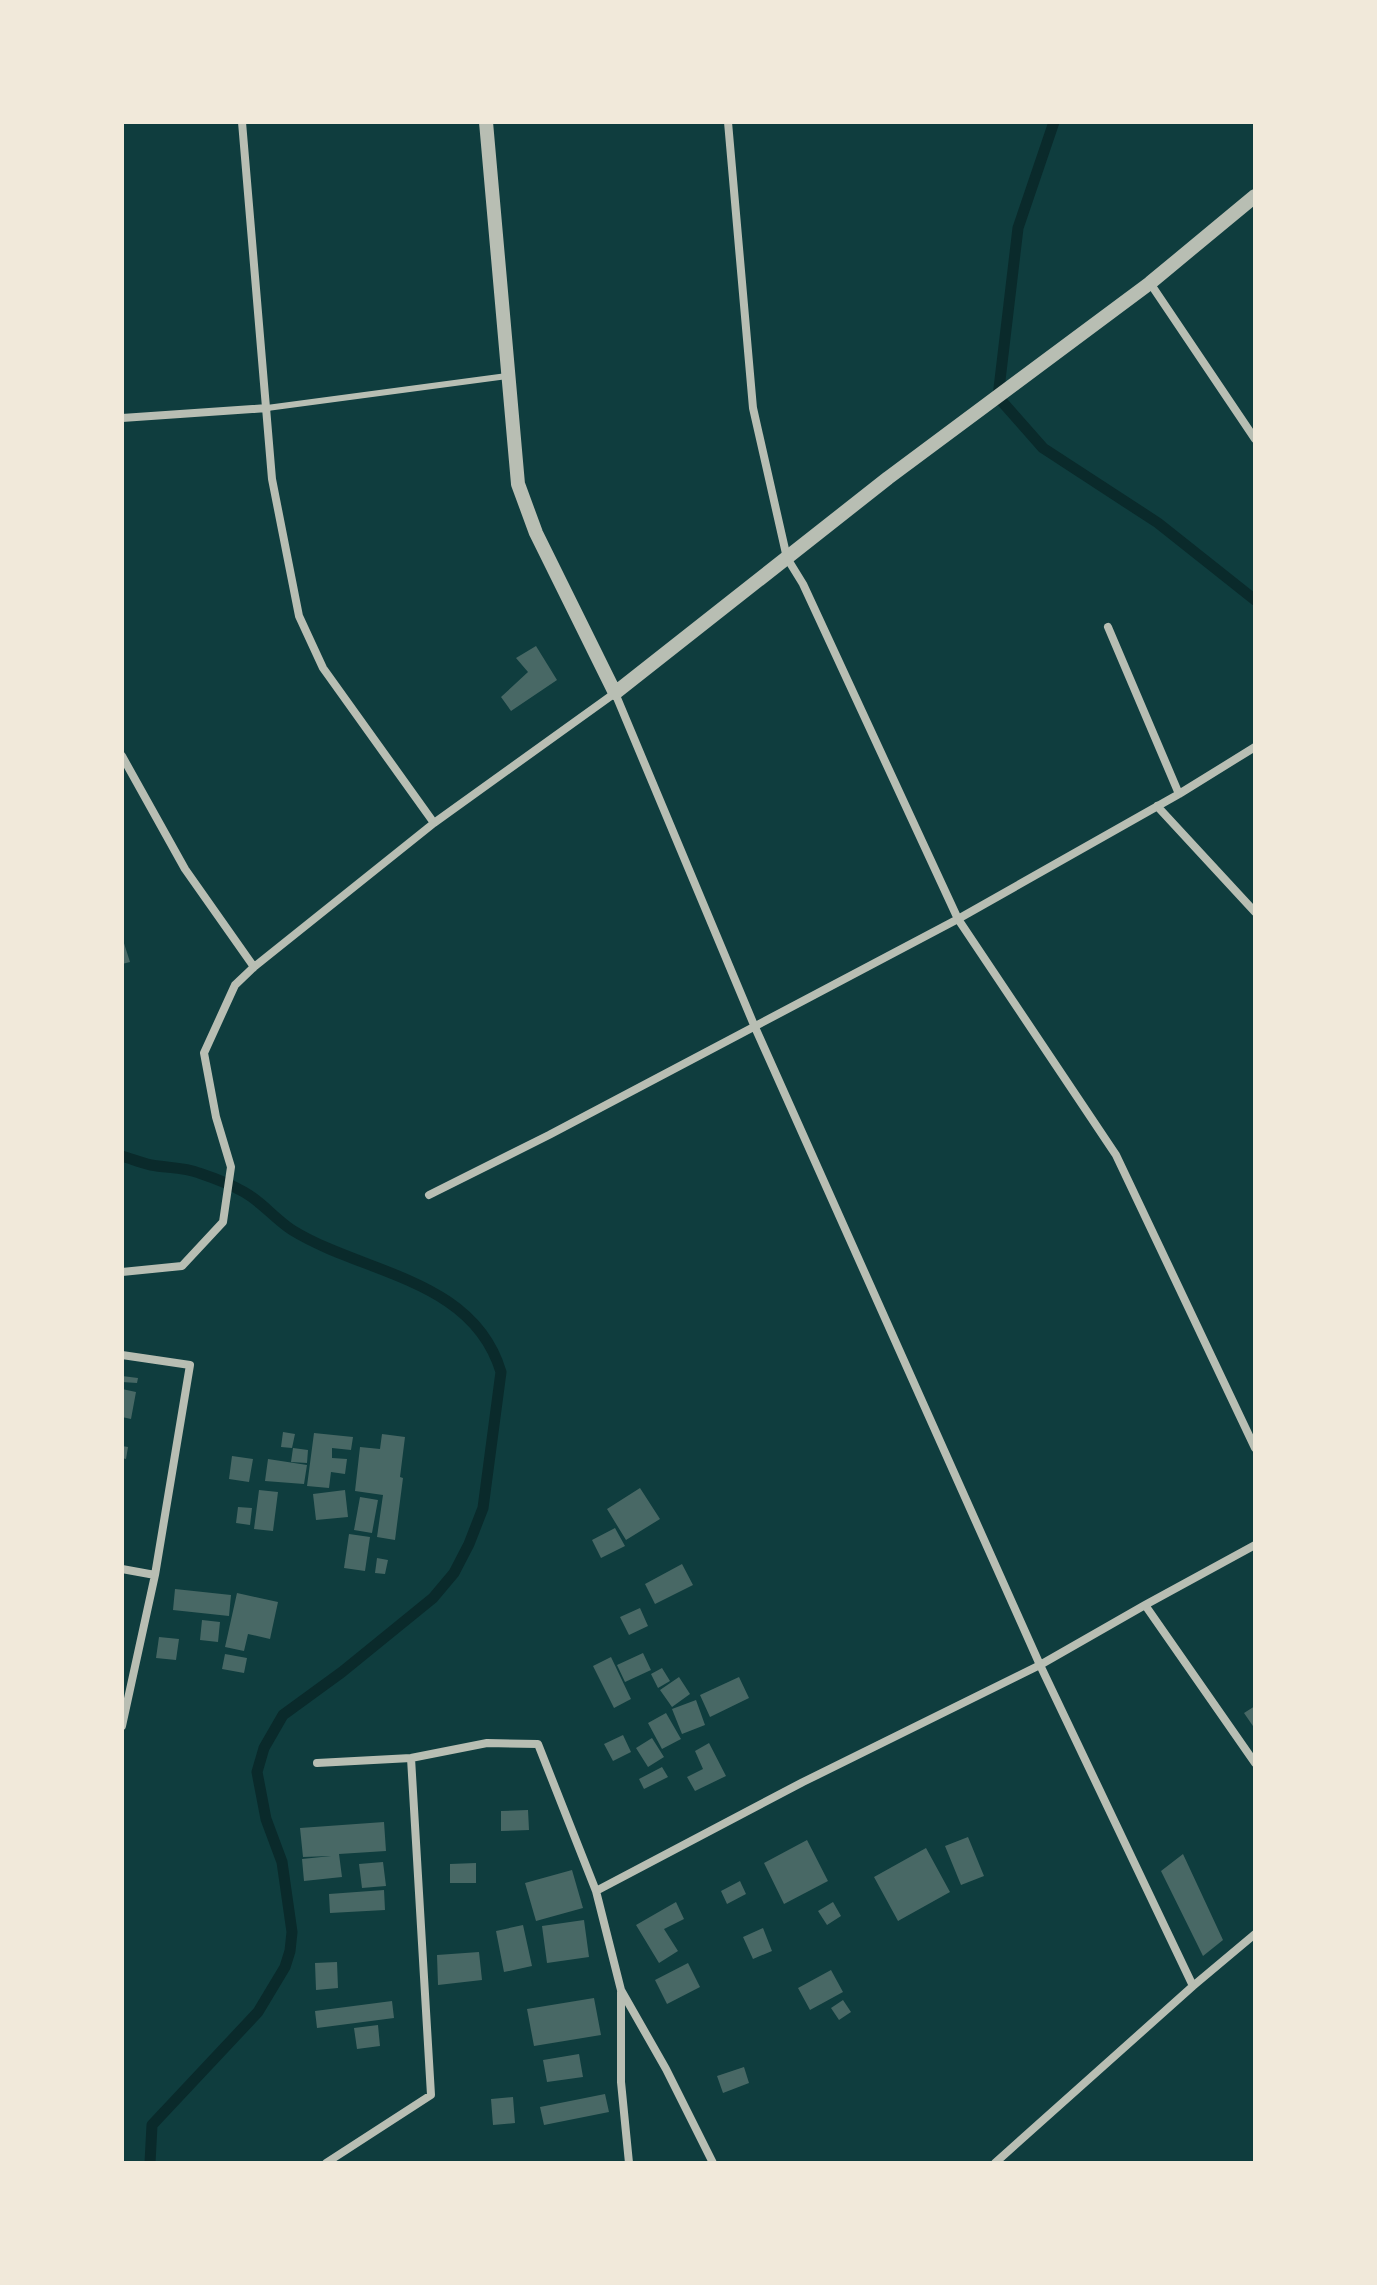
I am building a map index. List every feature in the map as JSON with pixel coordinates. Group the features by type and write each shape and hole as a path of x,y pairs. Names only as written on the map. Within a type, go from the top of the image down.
{"street":[{"path":"242,122 272,479 299,616 323,668 434,823"},
{"path":"486,122 518,484 536,533 615,693 754,1025 1040,1665 1193,1986"},
{"path":"728,122 753,408 787,558 803,584 958,919 1116,1155 1255,1448"},
{"path":"122,1272 182,1266 223,1222 231,1167 216,1117 204,1053 235,985 434,823 615,693 918,456 1114,311 1255,196"},
{"path":"1150,283 1255,439"},
{"path":"122,418 267,408"},
{"path":"1108,627 1179,794"},
{"path":"429,1195 958,919 1179,794 1255,747"},
{"path":"122,756 185,869 254,967"},
{"path":"1157,806 1255,912"},
{"path":"122,1355 190,1365 155,1575 122,1726"},
{"path":"596,1891 803,1782 1040,1665 1255,1545"},
{"path":"122,1569 155,1575"},
{"path":"1145,1605 1255,1763"},
{"path":"317,1763 411,1758 487,1743 538,1744 596,1891 621,1990 621,2082 629,2163"},
{"path":"326,2163 431,2095 411,1758"},
{"path":"995,2163 1255,1934"},
{"path":"621,1990 666,2069 713,2163"}],"lane":[{"path":"267,408 507,376"}],"building":[{"path":"536,646 557,680 511,711 501,697 528,672 516,658"},
{"path":"122,937 130,962 122,964"},
{"path":"122,1376 138,1378 137,1383 122,1382"},
{"path":"122,1389 136,1392 131,1419 122,1417"},
{"path":"283,1432 295,1434 292,1448 281,1447"},
{"path":"314,1433 353,1437 351,1450 332,1448 332,1458 347,1459 345,1474 331,1472 329,1488 307,1486"},
{"path":"382,1434 405,1437 395,1540 377,1537 383,1495 355,1491 360,1447 380,1449"},
{"path":"122,1446 128,1447 126,1459 122,1458"},
{"path":"293,1448 308,1450 307,1463 291,1462"},
{"path":"232,1456 253,1459 249,1482 229,1479"},
{"path":"268,1459 307,1465 304,1484 265,1481"},
{"path":"640,1488 660,1519 626,1540 607,1509"},
{"path":"259,1490 278,1492 273,1531 254,1529"},
{"path":"345,1490 348,1517 316,1520 313,1494"},
{"path":"360,1497 378,1500 372,1533 354,1530"},
{"path":"238,1507 252,1508 250,1525 236,1523"},
{"path":"615,1528 625,1546 601,1558 592,1540"},
{"path":"349,1534 370,1537 365,1571 344,1568"},
{"path":"377,1558 388,1560 385,1574 375,1573"},
{"path":"682,1564 693,1585 655,1604 645,1584"},
{"path":"175,1589 231,1595 229,1616 173,1610"},
{"path":"237,1593 278,1602 270,1639 248,1634 244,1651 225,1647"},
{"path":"640,1608 648,1626 629,1635 620,1617"},
{"path":"202,1620 220,1622 218,1642 200,1640"},
{"path":"159,1637 179,1639 176,1660 156,1658"},
{"path":"643,1653 651,1670 625,1682 617,1665"},
{"path":"225,1654 247,1658 244,1673 222,1669"},
{"path":"611,1657 631,1699 614,1708 593,1666"},
{"path":"662,1668 670,1681 658,1688 651,1674"},
{"path":"679,1677 690,1694 672,1707 660,1690"},
{"path":"739,1677 749,1698 710,1717 700,1695"},
{"path":"696,1700 705,1725 682,1734 672,1709"},
{"path":"1255,1706 1255,1729 1244,1713"},
{"path":"666,1713 681,1739 662,1749 648,1723"},
{"path":"623,1735 631,1752 613,1761 604,1744"},
{"path":"652,1738 664,1757 648,1767 636,1748"},
{"path":"709,1743 726,1776 695,1791 687,1777 703,1769 695,1751"},
{"path":"662,1767 668,1777 644,1789 639,1779"},
{"path":"528,1810 529,1830 501,1831 501,1811"},
{"path":"384,1822 386,1851 339,1854 342,1877 304,1881 302,1859 331,1856 303,1857 300,1828"},
{"path":"968,1837 984,1876 961,1885 945,1846"},
{"path":"807,1840 828,1881 784,1904 764,1863"},
{"path":"926,1848 950,1892 898,1921 874,1877"},
{"path":"1183,1854 1223,1940 1203,1956 1161,1871"},
{"path":"383,1862 386,1886 362,1888 359,1864"},
{"path":"476,1863 476,1883 450,1883 450,1864"},
{"path":"572,1870 583,1908 536,1921 525,1883"},
{"path":"740,1881 746,1894 727,1904 721,1891"},
{"path":"384,1890 385,1910 330,1913 329,1894"},
{"path":"676,1902 684,1919 664,1929 678,1951 659,1963 636,1925"},
{"path":"833,1902 841,1916 827,1925 818,1911"},
{"path":"584,1920 589,1957 547,1963 542,1926"},
{"path":"523,1925 532,1966 504,1972 496,1931"},
{"path":"763,1928 772,1951 753,1959 743,1937"},
{"path":"479,1952 482,1980 438,1985 437,1955"},
{"path":"337,1962 338,1988 316,1990 315,1963"},
{"path":"688,1963 700,1987 667,2004 655,1980"},
{"path":"831,1970 843,1992 810,2010 798,1988"},
{"path":"594,1998 601,2035 534,2046 527,2009"},
{"path":"843,2000 851,2012 839,2020 831,2008"},
{"path":"392,2001 394,2018 317,2028 315,2011"},
{"path":"378,2025 380,2046 357,2049 354,2028"},
{"path":"579,2054 583,2077 547,2082 543,2060"},
{"path":"744,2067 749,2083 723,2093 717,2076"},
{"path":"605,2094 609,2112 544,2125 540,2107"},
{"path":"513,2097 515,2123 493,2125 491,2099"}],"waterway":[{"path":"1054,122 1018,228 998,397 1043,448 1158,523 1255,600"},
{"path":"122,1156 151,1165 193,1171 228,1184 251,1196 292,1230 320,1245 413,1282 441,1297 467,1316 487,1341 501,1372 483,1508 454,1573 433,1598 283,1715 264,1748 257,1772 266,1819 282,1862 292,1932 290,1951 285,1967 258,2012 152,2125 150,2163"}]}
